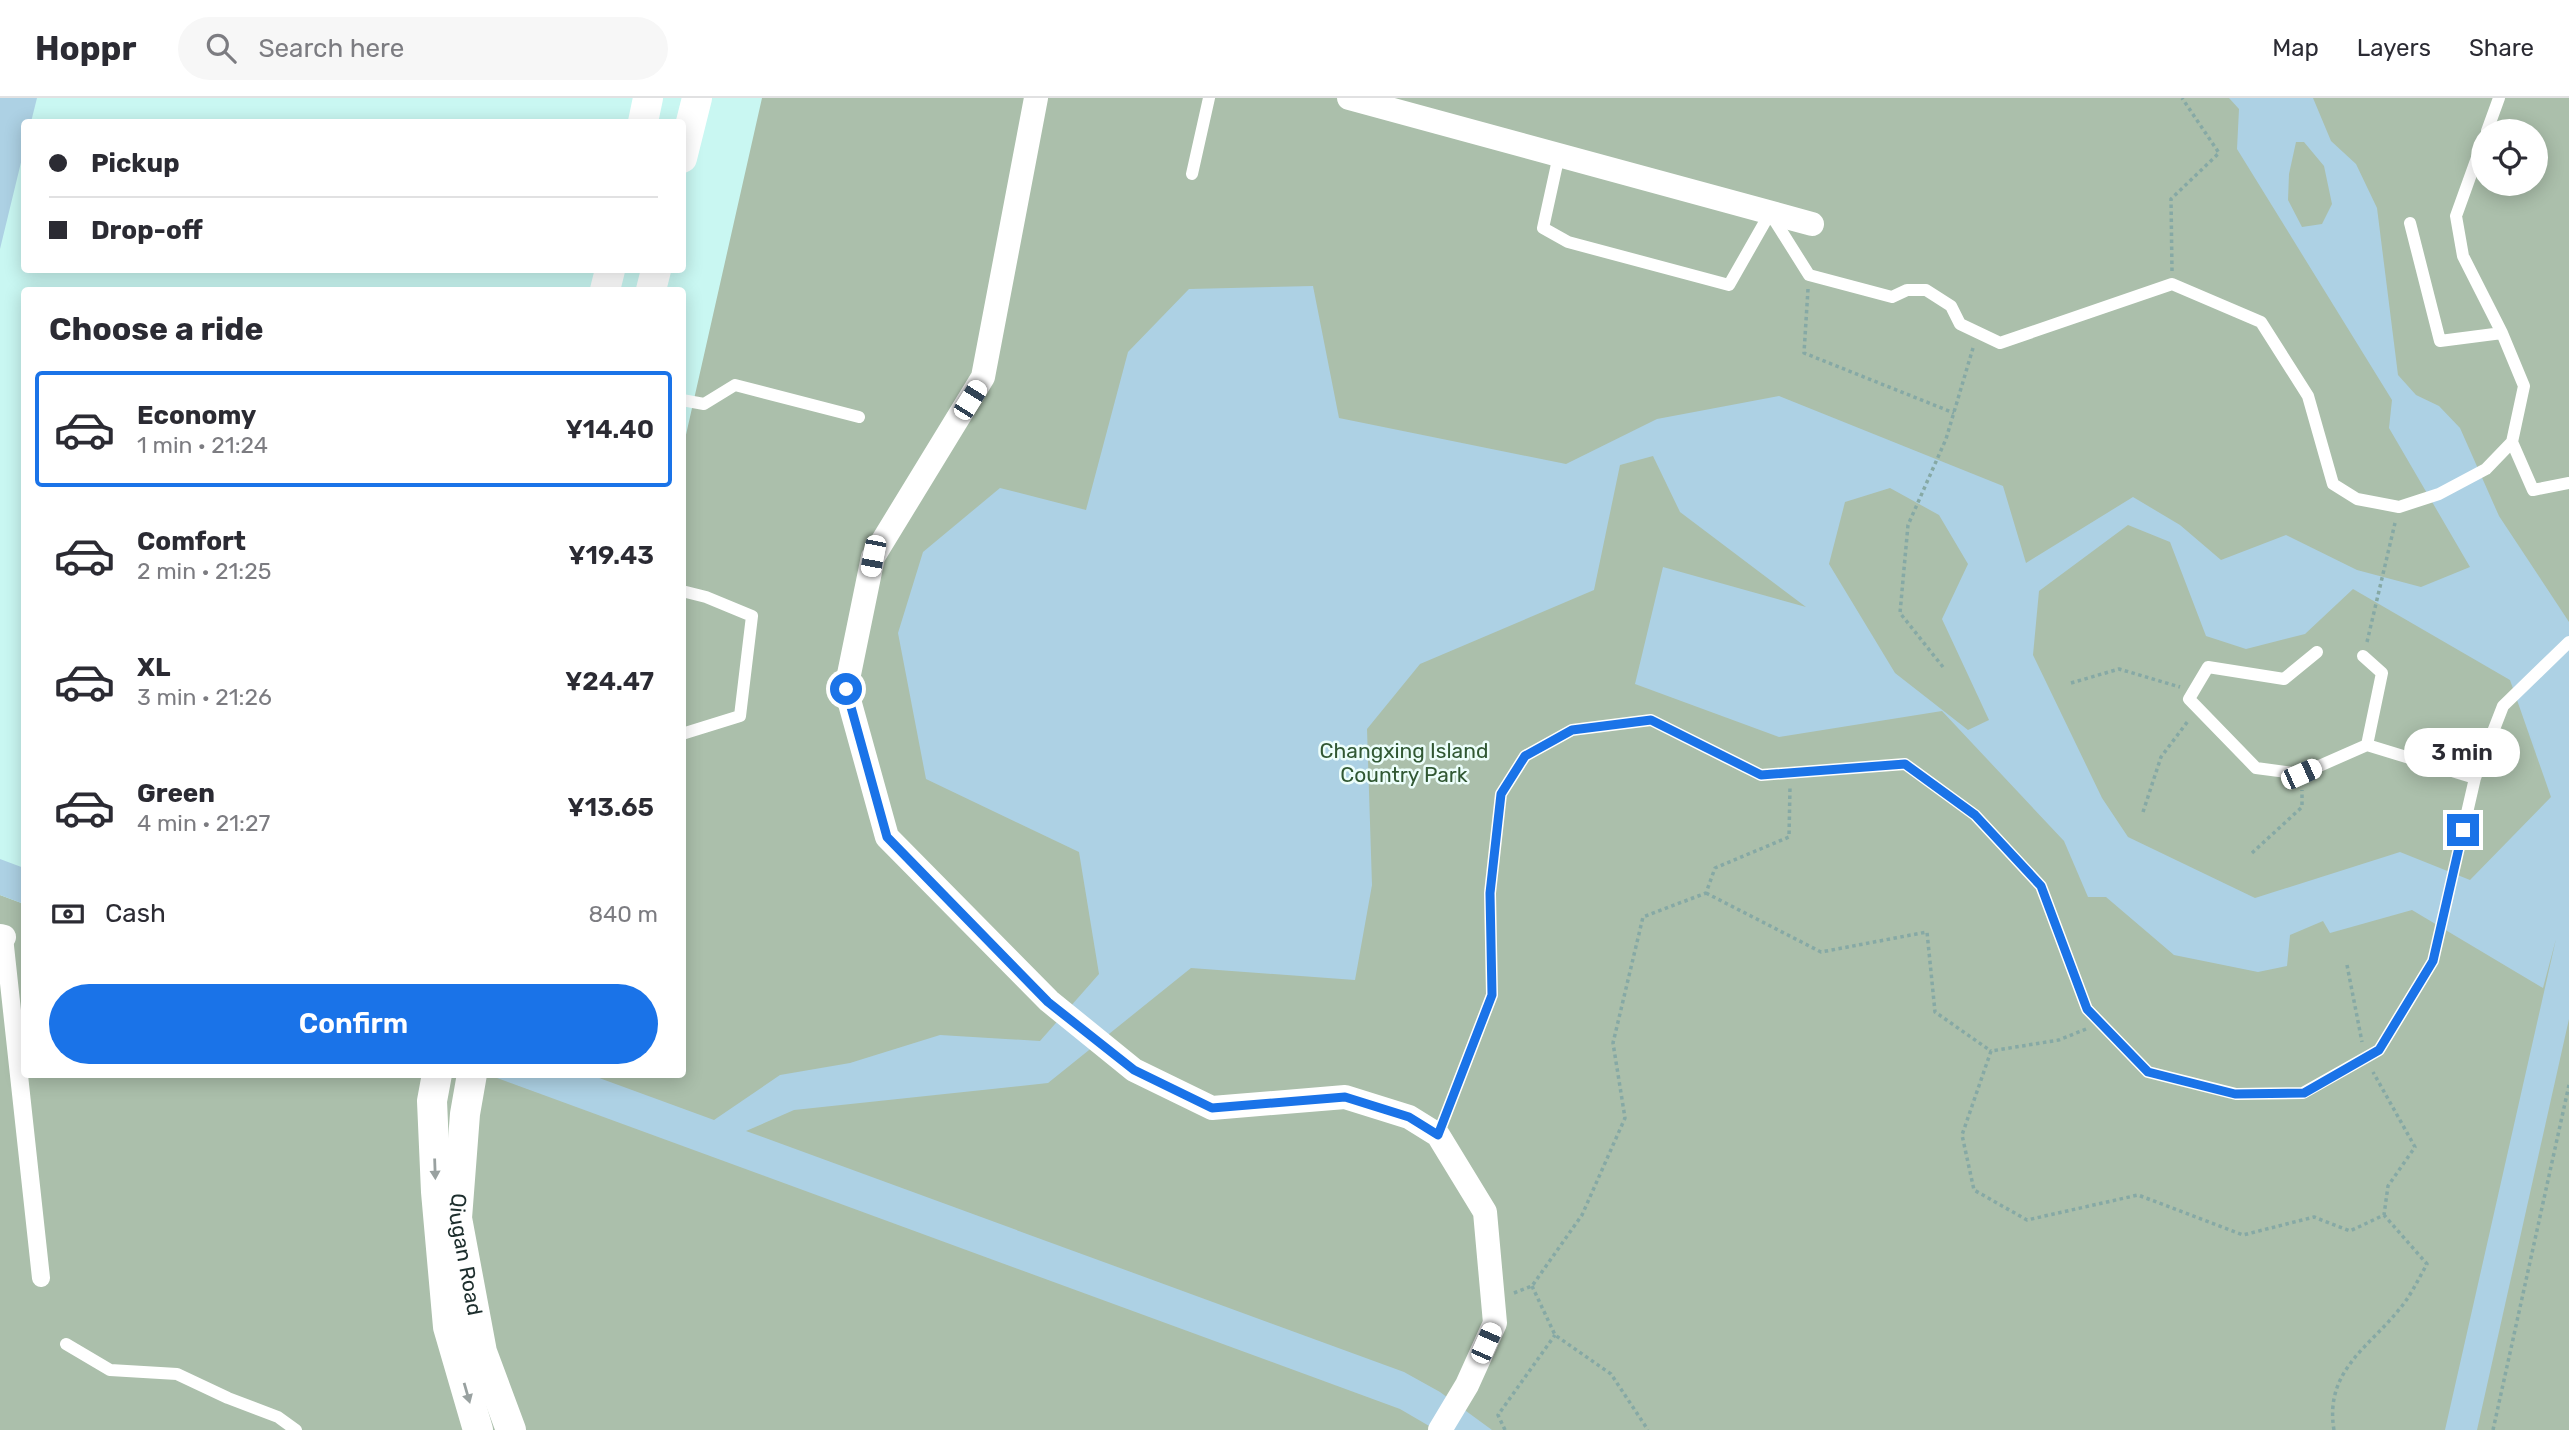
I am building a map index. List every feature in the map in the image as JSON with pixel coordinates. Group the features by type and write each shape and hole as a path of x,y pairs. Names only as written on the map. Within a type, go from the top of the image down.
{"street":[{"path":"644,119 649,98"},
{"path":"686,142 697,98"},
{"path":"1036,98 983,377 873,556 846,689 887,837 1048,1002 1134,1070 1212,1108 1345,1097 1409,1117 1438,1135 1485,1212 1495,1323 1459,1399 1440,1430"},
{"path":"1349,98 1812,224"},
{"path":"2,937 41,1278"},
{"name":"Qiugan Road","path":"471,1078 465,1114 457,1218 482,1353 511,1430"},
{"name":"Qiugan Road","path":"435,1088 436,1192 448,1327 478,1430"}],"lane":[{"path":"1192,174 1209,98"},
{"path":"2491,119 2499,98"},
{"path":"1559,155 1543,228 1569,242 1729,285 1770,213 1809,275 1892,297 1907,290 1926,290 1951,306 1960,324 2000,343 2172,284 2261,322 2308,396 2333,484 2357,499 2399,507 2439,494 2486,469 2512,442 2524,386 2502,333 2463,256 2456,216 2471,174"},
{"path":"2410,223 2440,341 2502,333"},
{"path":"686,401 704,404 735,385 859,417"},
{"path":"2512,442 2533,490 2569,483"},
{"path":"686,592 706,597 752,617 740,716 686,733"},
{"path":"1438,1135 1492,995 1490,893 1501,794 1525,756 1572,730 1651,720 1761,775 1905,764 1975,815 2041,886 2087,1009 2148,1072 2235,1094 2304,1093 2379,1050 2433,961 2475,778 2503,706 2569,642"},
{"path":"2317,652 2284,679 2208,667 2189,699 2256,768 2301,774 2367,745 2475,778"},
{"path":"2363,656 2382,673 2367,745"},
{"path":"66,1344 110,1370 177,1374 228,1398 278,1417 296,1430"}],"path":[{"path":"2172,284 2171,199 2219,153 2182,98"},
{"path":"1809,275 1804,353 1954,413"},
{"path":"1943,667 1900,613 1908,525 1946,439 1978,332"},
{"path":"2363,656 2399,507"},
{"path":"2071,683 2119,669 2193,691"},
{"path":"2143,812 2161,757 2198,709"},
{"path":"1706,893 1715,868 1789,836 1790,773"},
{"path":"2252,853 2302,807 2301,774"},
{"path":"1493,1301 1532,1286 1582,1215 1625,1118 1613,1043 1643,917 1706,893 1821,951 1927,932 1935,1012 1991,1051 2059,1040 2101,1024"},
{"path":"2334,1430 2331,1410 2347,1365 2402,1306 2427,1264 2384,1215 2388,1186 2415,1147 2365,1058 2347,965"},
{"path":"1991,1051 1962,1135 1974,1190 2027,1220 2138,1195 2243,1236 2315,1217 2350,1231 2384,1215"},
{"path":"2493,1430 2569,1085"},
{"path":"1532,1286 1555,1335 1611,1374 1648,1430"},
{"path":"1505,1430 1498,1415 1555,1335"}],"green space":[{"name":"Changxing Island Country Park","path":"762,98 2569,98 2569,1430 0,1430 0,895 21,903 21,1078 500,1078 537,1092 540,1078 686,1078 686,435"}],"water":[{"path":"0,98 37,98 32,119 21,119 21,162 0,249"},
{"path":"2229,98 2313,98 2331,141 2356,164 2377,208 2398,375 2416,395 2439,406 2460,428 2499,516 2569,622 2569,1019 2477,1430 2445,1430 2556,939 2543,988 2412,910 2330,933 2323,921 2290,935 2287,966 2258,972 2174,955 2106,897 2088,897 2064,841 1942,711 1779,737 1635,684 1663,567 1806,607 1680,512 1653,456 1620,465 1594,590 1420,664 1367,729 1372,885 1355,980 1191,968 1048,1083 794,1110 746,1131 1404,1372 1440,1392 1492,1430 1436,1430 1400,1409 497,1078 599,1078 714,1120 780,1075 850,1063 940,1035 1040,1041 1099,974 1079,852 926,779 898,633 923,552 1000,488 1086,510 1128,352 1189,289 1313,286 1339,418 1566,464 1657,419 1779,396 2003,486 2026,563 2133,497 2180,525 2221,560 2286,535 2357,570 2421,587 2470,567 2389,428 2392,400 2237,149 2239,109","holes":["2296,142 2304,142 2324,166 2332,204 2322,224 2302,227 2288,200 2289,174","1890,488 1939,515 1968,564 1942,619 1989,720 1968,730 1895,673 1829,564 1845,502","2128,525 2170,542 2206,636 2246,649 2305,634 2353,589 2510,680 2551,797 2470,880 2400,852 2255,898 2128,837 2102,798 2033,655 2039,591"]},
{"path":"0,859 21,867 21,903 0,895"}],"route":[{"path":"846,689 887,837 1048,1002 1134,1070 1212,1108 1345,1097 1409,1117 1438,1135 1492,995 1490,893 1501,794 1525,756 1572,730 1651,720 1761,775 1905,764 1975,815 2041,886 2087,1009 2148,1072 2235,1094 2304,1093 2379,1050 2433,961 2463,830"}]}
